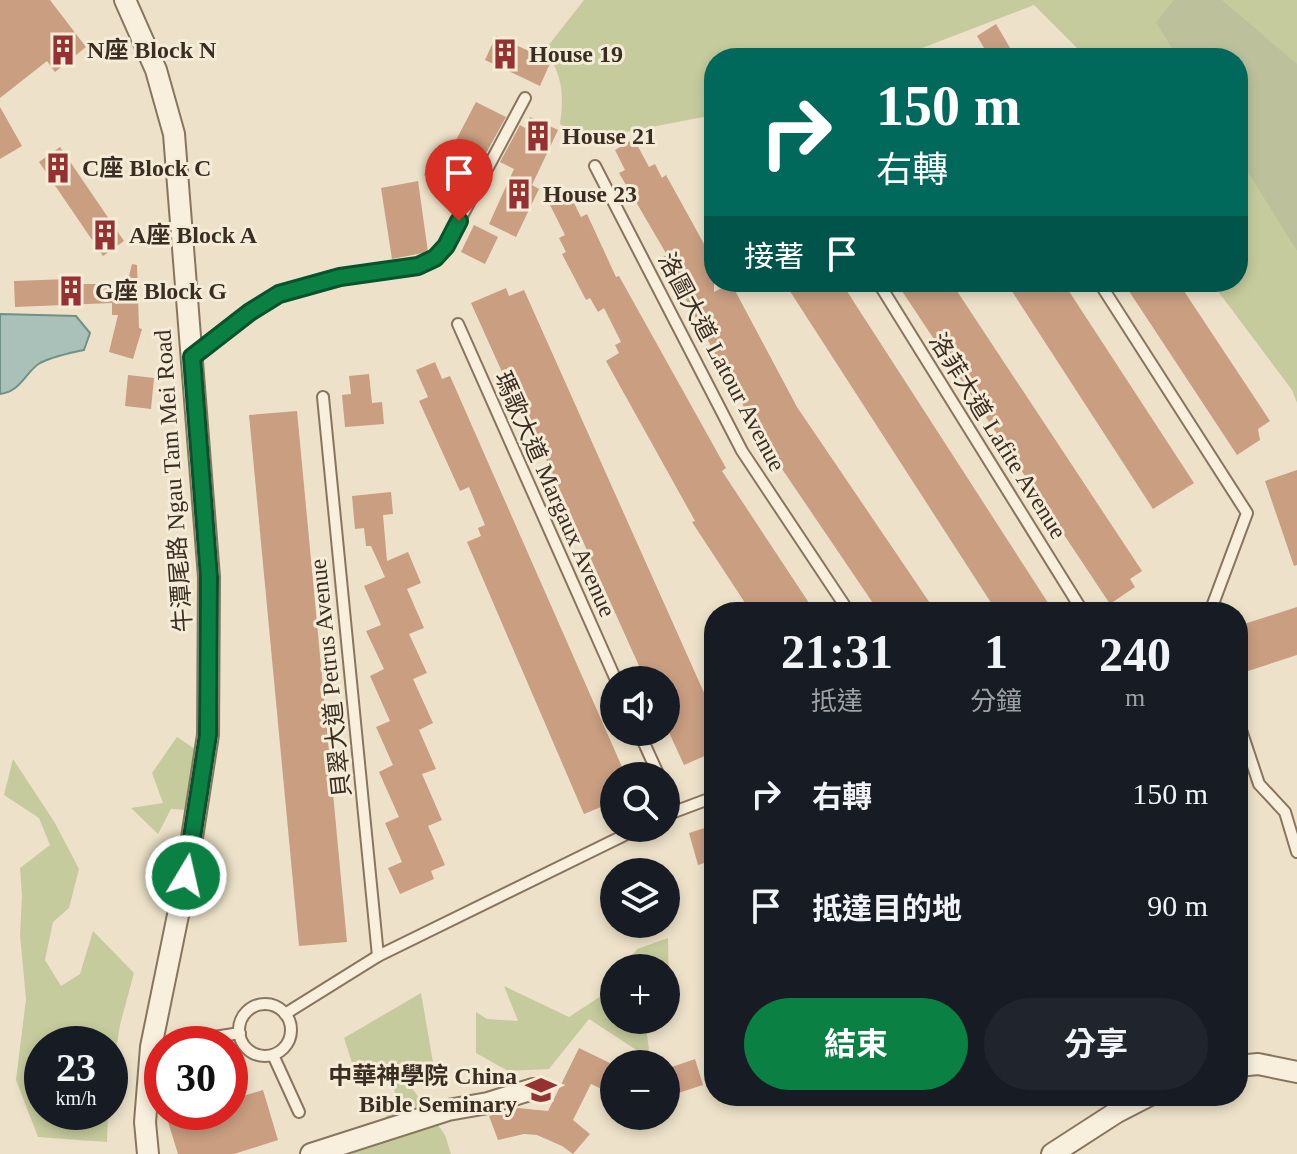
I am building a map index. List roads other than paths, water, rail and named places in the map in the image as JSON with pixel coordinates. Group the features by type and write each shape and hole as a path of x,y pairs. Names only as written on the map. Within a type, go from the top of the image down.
{"street":[{"name":"牛潭尾路 Ngau Tam Mei Road","path":"125,0 156,70 174,134 209,577 208,735 164,1026"},
{"path":"1248,1065 1258,1064 1297,1072"},
{"path":"311,1154 448,1110 488,1103 533,1089"},
{"path":"1052,1154 1129,1106"},
{"name":"牛潭尾路 Ngau Tam Mei Road","path":"146,1130 148,1154"}],"lane":[{"path":"192,357 250,312 279,294 340,277 418,266 435,258 446,246 525,98"},
{"name":"洛圖大道 Latour Avenue","path":"595,166 742,451 842,602"},
{"name":"洛菲大道 Lafite Avenue","path":"884,292 1077,602"},
{"path":"1105,292 1247,513 1214,602"},
{"name":"瑪歌大道 Margaux Avenue","path":"458,324 610,666"},
{"name":"貝翠大道 Petrus Avenue","path":"323,397 378,956"},
{"path":"1248,751 1259,784 1285,812 1297,852"},
{"path":"680,809 704,801"},
{"path":"285,1014 378,956 610,842"},
{"path":"241,1026 243,1017 255,1007 271,1005 285,1014 291,1028 287,1045 273,1055 255,1054 248,1050"},
{"path":"273,1055 299,1112"}],"water":[{"path":"0,314 76,316 90,333 84,350 40,363 13,389 0,394"}],"place":[{"name":"N座 Block N","path":"63,50"},
{"name":"House 19","path":"505,54"},
{"name":"House 21","path":"538,136"},
{"name":"C座 Block C","path":"58,168"},
{"name":"House 23","path":"519,194"},
{"name":"A座 Block A","path":"105,235"},
{"name":"G座 Block G","path":"71,291"},
{"name":"中華神學院 China Bible Seminary","path":"541,1090"}]}
